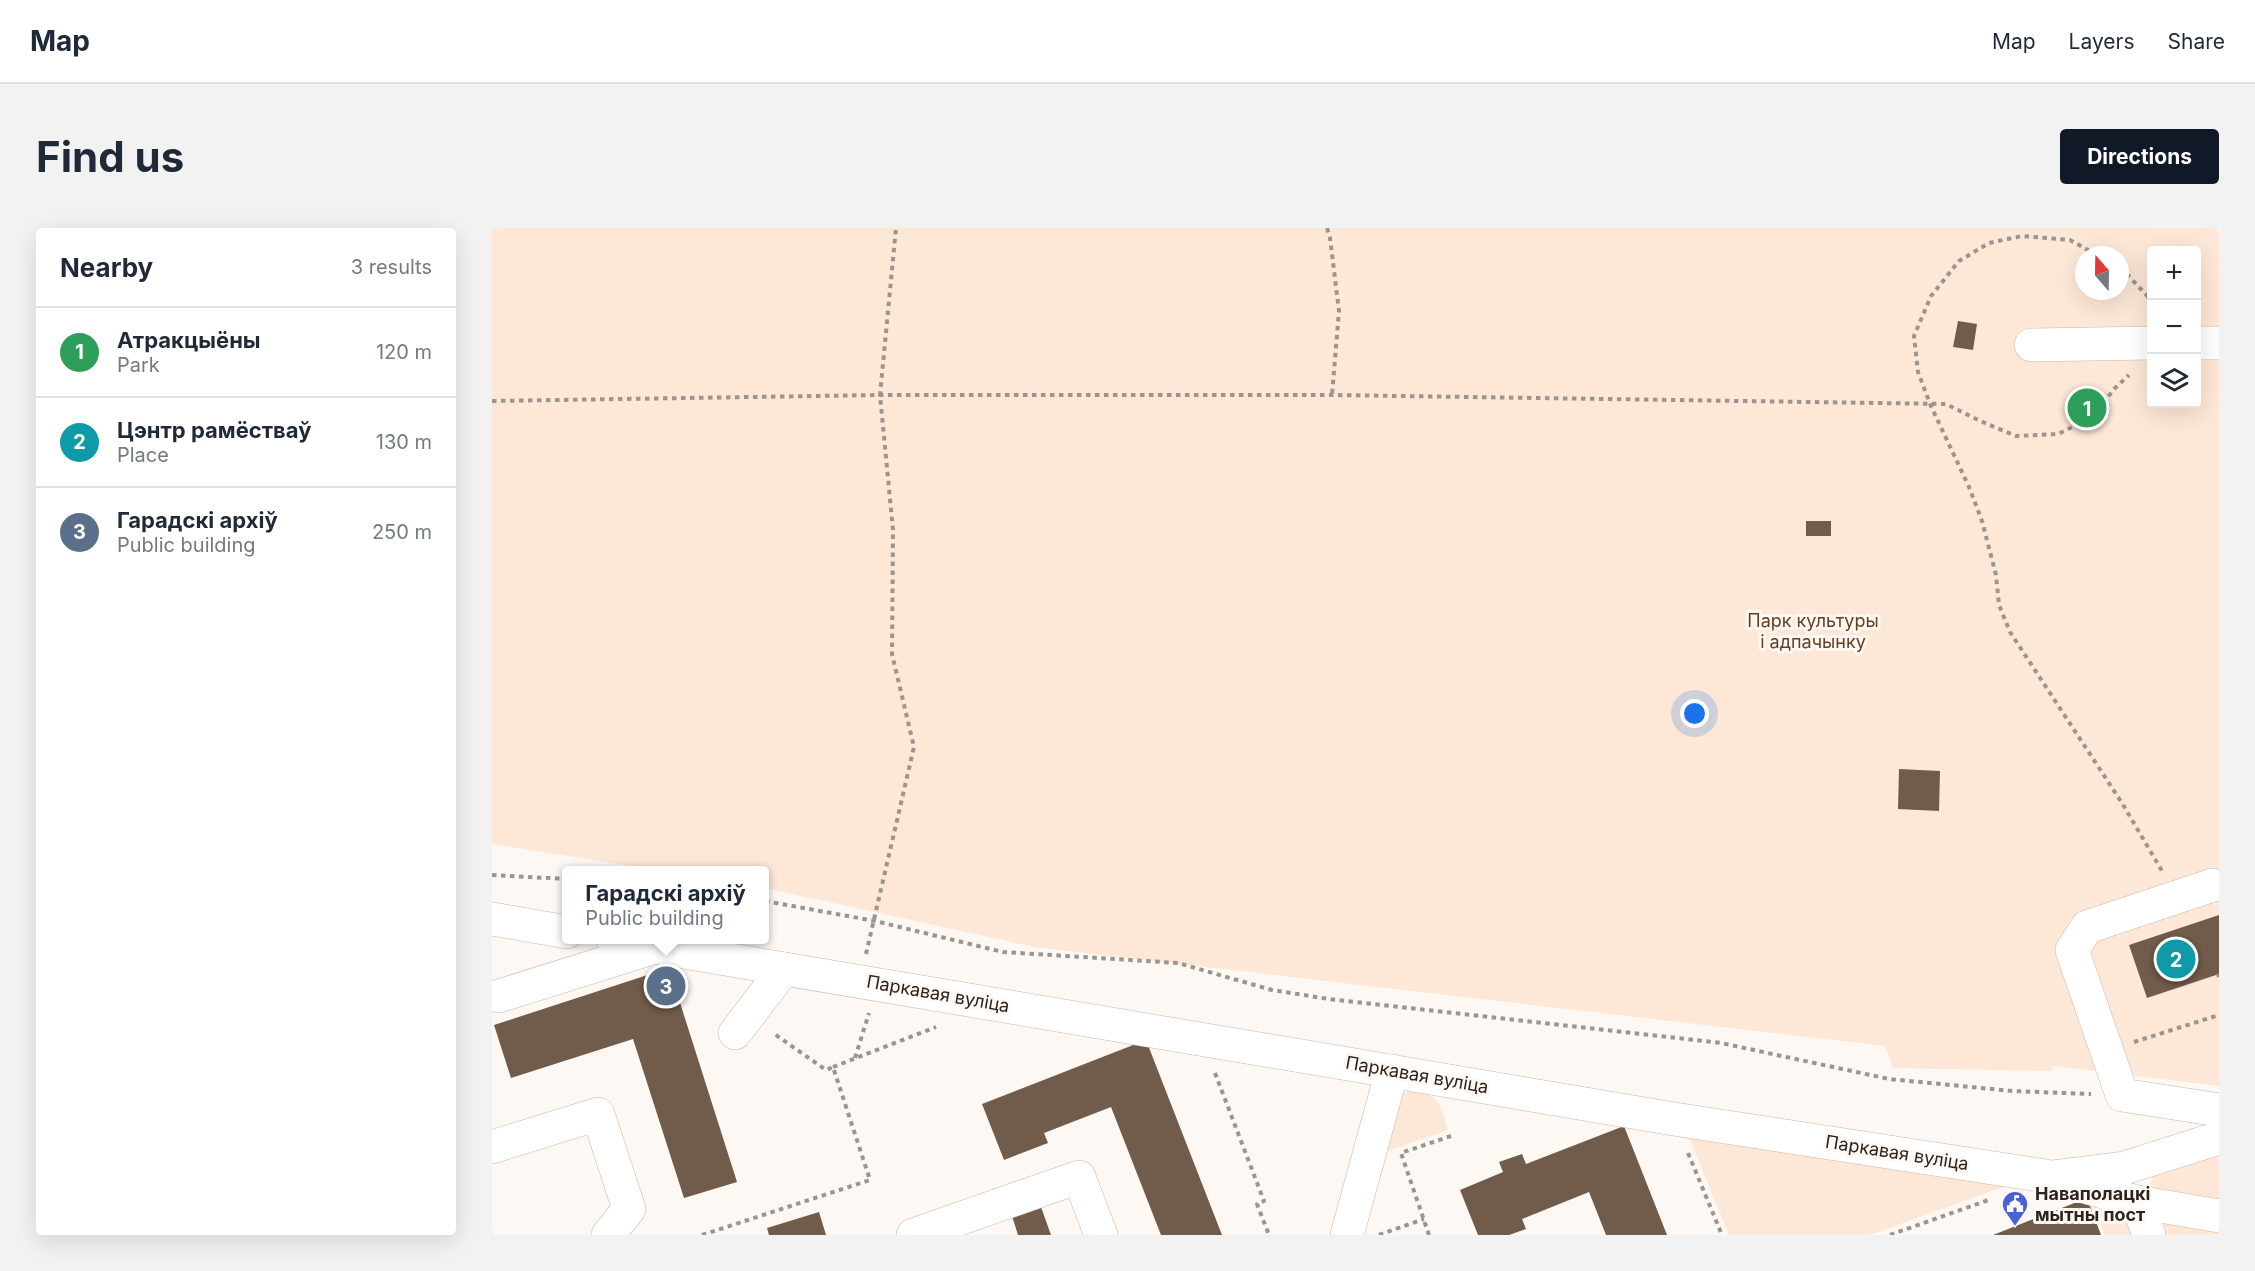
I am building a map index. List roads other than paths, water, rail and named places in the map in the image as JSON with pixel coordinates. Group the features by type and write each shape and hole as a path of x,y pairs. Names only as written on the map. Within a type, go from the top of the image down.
{"street":[{"path":"2031,345 2147,343"},
{"path":"2201,343 2219,343"},
{"path":"2213,885 2087,927 2072,950 2122,1095 2219,1110"},
{"path":"492,919 562,931"},
{"name":"Паркавая вуліца","path":"640,944 1674,1119 2052,1177 2124,1168 2219,1138"},
{"path":"499,996 656,947"},
{"path":"741,1024 784,969"},
{"path":"1347,1235 1392,1071"},
{"path":"492,1147 598,1114 629,1209 608,1235"},
{"path":"913,1235 1079,1177 1101,1235"},
{"path":"2052,1177 2137,1202 2219,1216"},
{"path":"2137,1202 2148,1235"}],"place":[{"name":"Атракцыёны","path":"2087,408"},
{"name":"Цэнтр рамёстваў","path":"2176,959"},
{"name":"Гарадскі архіў","path":"666,986"},
{"name":"Наваполацкі мытны пост","path":"2015,1227"}],"park label":[{"name":"Парк культуры і адпачынку","path":"1813,631"}]}
